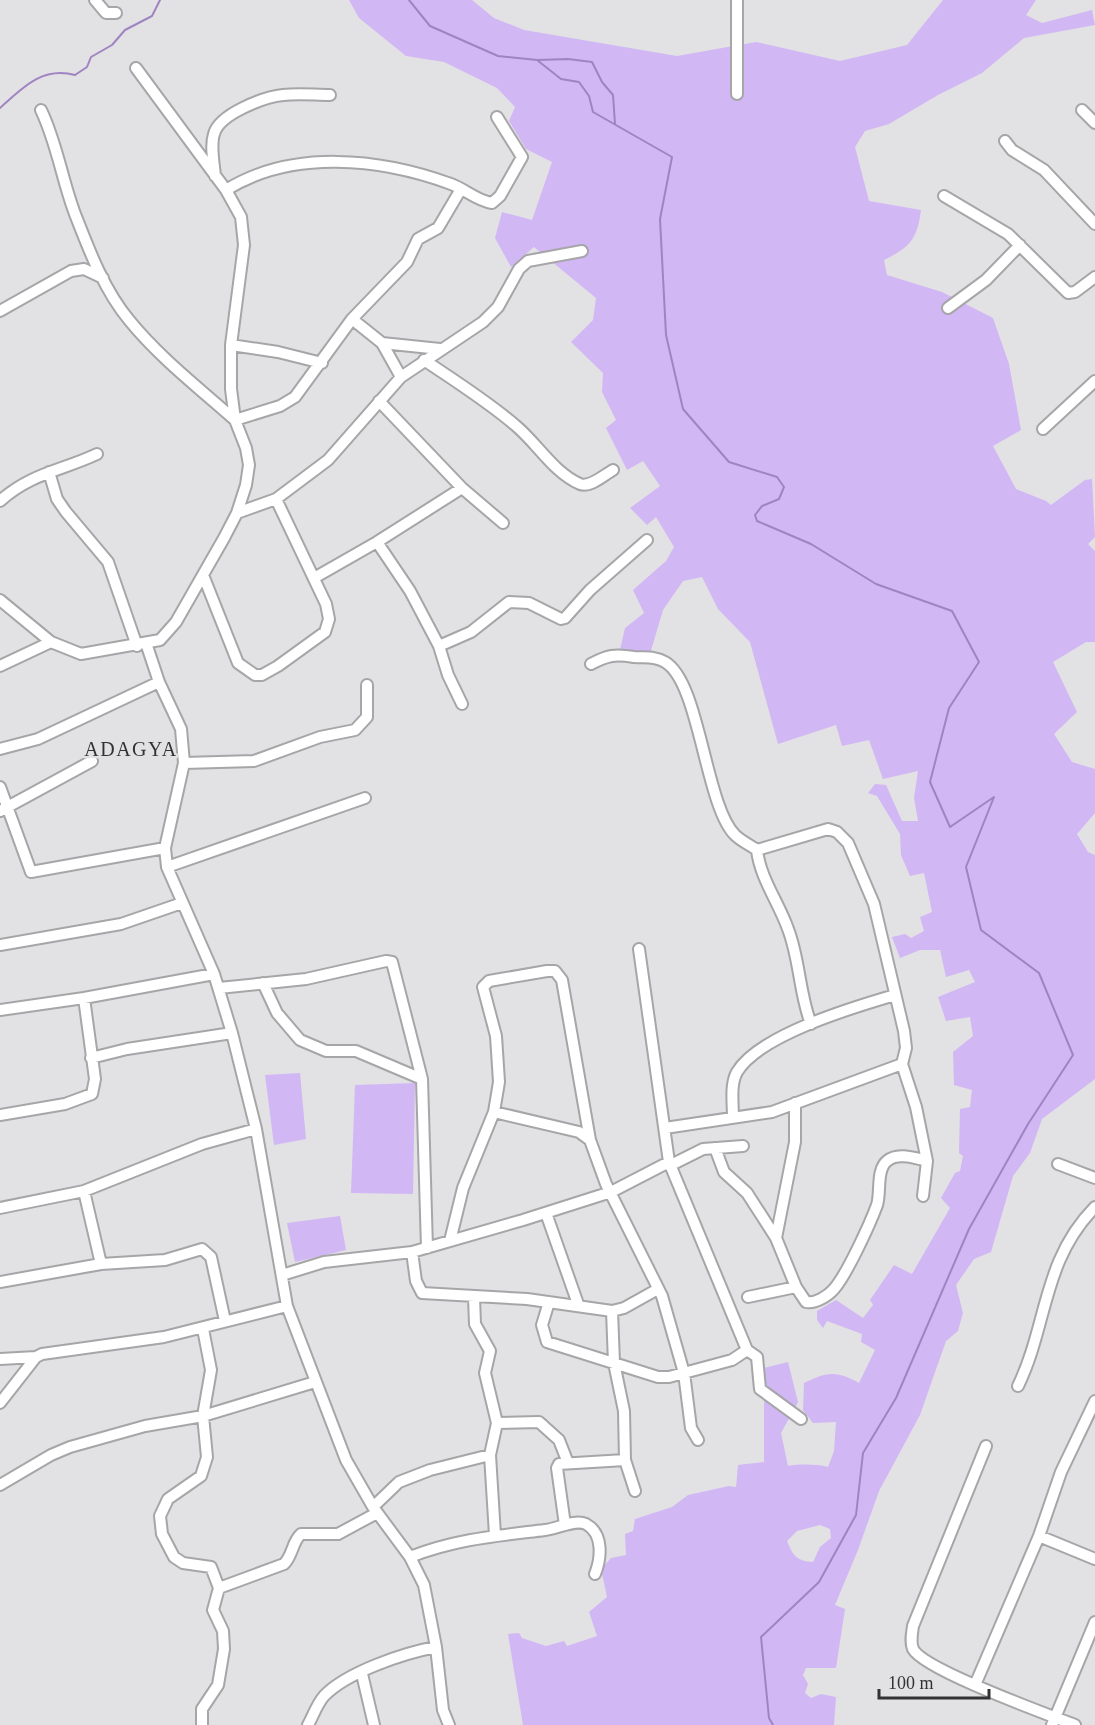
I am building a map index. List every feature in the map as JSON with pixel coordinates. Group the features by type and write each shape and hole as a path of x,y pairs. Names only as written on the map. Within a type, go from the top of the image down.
{"street":[{"path":"95,0 106,13 116,13"},
{"path":"737,0 737,94"},
{"path":"0,600 51,642 81,654 160,640 176,622 237,513 249,465 246,448 235,420 231,389 231,345 244,229 241,217 226,190 136,68"},
{"path":"215,176 213,135 218,125 226,118 241,108 282,95 330,95"},
{"path":"41,110 48,125 64,186 103,278 127,318 144,338 235,420"},
{"path":"1082,110 1095,123"},
{"path":"226,190 260,171 293,164 336,162 416,174 461,189 492,203 500,196 521,163 519,149 497,117"},
{"path":"1005,141 1012,150 1044,170 1095,224"},
{"path":"235,420 287,403 295,397 352,319 408,262 418,239 438,228 461,189"},
{"path":"944,196 1008,234 1068,293 1075,292 1095,277"},
{"path":"948,309 986,280 1020,245"},
{"path":"237,513 276,499 328,460 401,377 483,322 498,307 519,269 528,261 582,251"},
{"path":"0,311 70,271 84,269 103,278"},
{"path":"352,319 382,343 401,377"},
{"path":"382,343 440,349"},
{"path":"231,345 278,352 322,363"},
{"path":"424,360 515,425 540,448 558,470 581,485 587,486 613,470"},
{"path":"1043,429 1095,381"},
{"path":"379,401 462,488 503,523"},
{"path":"0,501 31,478 72,466 98,454"},
{"path":"49,472 57,499 108,562 141,644 181,729 184,763 165,848 168,867 214,974 232,1033 256,1129 287,1306 346,1460 375,1510 410,1557 424,1586 436,1647 443,1710 449,1725"},
{"path":"314,578 377,542 462,488"},
{"path":"203,575 238,663 255,675 262,675 278,666 325,632 328,612 276,499"},
{"path":"439,646 471,632 509,602 517,600 529,603 561,619 565,618 590,590 647,540"},
{"path":"377,542 410,591 439,646 448,675 462,704"},
{"path":"0,666 51,642"},
{"path":"591,664 609,654 620,654 654,657 666,662 675,670 697,728 724,816 734,834 757,850 761,868 788,928 795,951 802,998 811,1024"},
{"path":"0,749 38,739 159,682"},
{"path":"184,763 254,761 320,737 355,730 367,717 367,685"},
{"path":"3,809 92,761"},
{"path":"0,787 3,809 31,872 165,848"},
{"path":"168,867 365,798"},
{"path":"757,850 828,829 837,832 848,843 874,904 904,1031 906,1048 902,1064 916,1107 927,1161 923,1197"},
{"path":"0,945 122,924 182,903"},
{"path":"639,949 670,1163 747,1350 757,1357 760,1389 801,1419"},
{"path":"219,988 306,980 386,961 392,962 422,1079 427,1248"},
{"path":"450,1241 465,1180 494,1112 499,1082 496,1036 483,987 489,981 499,978 555,971 562,980 590,1140 610,1192 665,1304 684,1373 691,1428 698,1440"},
{"path":"0,1010 84,998 214,974"},
{"path":"263,983 277,1013 300,1040 326,1051 356,1051 422,1079"},
{"path":"733,1118 733,1083 737,1072 768,1044 811,1024 895,995"},
{"path":"0,1115 86,1099 94,1089 84,998"},
{"path":"91,1058 127,1048 232,1033"},
{"path":"666,1128 772,1112 902,1064"},
{"path":"776,1238 795,1142 795,1103"},
{"path":"494,1112 579,1132 590,1140"},
{"path":"0,1208 84,1191 202,1144 256,1129"},
{"path":"282,1275 324,1262 412,1252 427,1248 610,1192 688,1155 715,1148 743,1146"},
{"path":"715,1148 724,1172 747,1193 776,1238 796,1287 806,1302 811,1303 834,1289 877,1204 883,1165 897,1157 927,1161"},
{"path":"1058,1164 1095,1178"},
{"path":"84,1191 101,1264"},
{"path":"1018,1386 1028,1363 1051,1277 1068,1242 1095,1207"},
{"path":"546,1213 578,1304"},
{"path":"0,1282 101,1264 165,1260 192,1251 207,1251 211,1257 225,1321"},
{"path":"412,1252 416,1281 422,1293 578,1304 612,1311 635,1303 658,1289"},
{"path":"748,1297 796,1287"},
{"path":"474,1297 475,1324 490,1351 485,1373 497,1424 490,1455 495,1535"},
{"path":"549,1302 542,1325 547,1342 658,1377 684,1373 732,1360 747,1350"},
{"path":"0,1359 36,1357 52,1352 164,1337 287,1306"},
{"path":"612,1311 614,1363 624,1411 625,1460 635,1491"},
{"path":"202,1725 202,1709 218,1685 224,1649 223,1630 213,1610 219,1588 211,1567 183,1563 174,1557 162,1534 160,1516 163,1505 201,1476 207,1447 203,1416 211,1370 203,1329"},
{"path":"0,1403 36,1357"},
{"path":"0,1485 51,1455 70,1447 145,1426 203,1416 315,1382"},
{"path":"975,1685 1039,1536 1061,1472 1095,1401"},
{"path":"497,1424 539,1422 559,1440 568,1463"},
{"path":"986,1446 913,1626 911,1640 914,1650 922,1658 975,1685 1053,1721 1075,1725"},
{"path":"219,1588 284,1564 291,1557 297,1537 301,1534 338,1534 375,1510 399,1482 430,1470 490,1455"},
{"path":"565,1525 557,1468 559,1464 625,1460"},
{"path":"410,1557 462,1540 585,1524 591,1529 601,1554 595,1574"},
{"path":"1039,1536 1095,1559"},
{"path":"1053,1721 1095,1622"},
{"path":"308,1725 323,1698 335,1686 406,1653 436,1647"},
{"path":"362,1674 374,1725"}],"shaded area":[{"path":"349,0 472,0 494,18 524,30 677,56 756,42 840,61 907,45 943,0 1036,0 1026,15 1042,23 1092,10 1095,25 1024,38 982,73 938,95 889,124 865,131 855,147 869,201 921,210 917,229 911,241 900,251 884,260 887,275 942,292 993,318 1009,364 1021,430 993,446 1016,489 1051,505 1085,480 1092,479 1095,537 1088,544 1095,551 1095,642 1086,642 1053,662 1077,712 1054,734 1072,762 1095,769 1095,813 1077,834 1088,852 1095,855 1095,1079 1042,1119 1030,1153 1013,1176 991,1252 974,1259 956,1285 963,1313 958,1331 946,1341 920,1415 879,1491 835,1605 845,1609 836,1668 806,1668 803,1675 808,1684 805,1693 811,1698 821,1694 836,1697 834,1725 523,1725 508,1634 519,1633 522,1638 546,1646 564,1641 567,1646 597,1636 589,1612 607,1597 601,1569 611,1558 626,1555 625,1534 633,1531 635,1519 672,1507 688,1495 729,1486 736,1487 738,1465 764,1462 764,1368 788,1362 798,1402 781,1433 788,1466 828,1467 834,1451 836,1422 813,1423 803,1410 804,1383 825,1375 838,1374 859,1383 875,1350 861,1342 862,1334 827,1321 823,1328 817,1320 817,1311 836,1300 863,1318 873,1305 870,1300 894,1265 912,1274 950,1208 941,1198 955,1173 960,1171 963,1156 959,1153 960,1109 970,1107 972,1090 954,1085 953,1052 973,1036 970,1017 946,1021 938,997 975,982 969,970 946,977 940,950 920,950 900,958 892,937 905,934 911,938 924,931 920,917 932,912 924,873 910,876 901,855 900,834 877,796 868,793 875,784 886,785 902,821 918,821 914,798 918,771 883,779 869,740 842,746 836,725 778,744 750,642 718,609 702,577 683,581 663,610 650,654 620,650 625,628 644,613 633,590 666,561 674,547 656,517 647,525 630,508 660,486 643,461 627,470 606,428 616,420 602,392 603,373 571,342 593,320 596,298 534,247 511,267 495,238 502,212 532,220 552,162 526,149 509,121 515,107 497,88 444,62 406,56 359,18","holes":["820,1525 830,1529 831,1538 820,1547 813,1562 796,1557 787,1541 797,1531"]},
{"path":"300,1073 306,1139 274,1145 265,1075"},
{"path":"415,1083 413,1194 351,1193 355,1085"},
{"path":"340,1216 346,1250 295,1262 287,1223"}],"waterway":[{"path":"0,108 34,80 53,73 75,75 87,67 91,57 112,45 125,30 152,16 160,0"},
{"path":"409,0 430,26 498,56 537,60 561,79 579,82 589,96 593,112 672,157 660,219 666,335 683,409 729,462 777,477 784,487 779,499 762,506 755,515 757,521 811,544 876,584 952,611 979,662 949,708 930,782 950,827 994,797 966,867 981,930 1039,973 1073,1055 1028,1124 969,1229 896,1398 863,1453 856,1515 819,1582 761,1637 769,1718 773,1725"},
{"path":"538,60 568,59 592,62 602,82 613,95 615,124"}],"district":[{"name":"ADAGYA","path":"131,749"}]}
